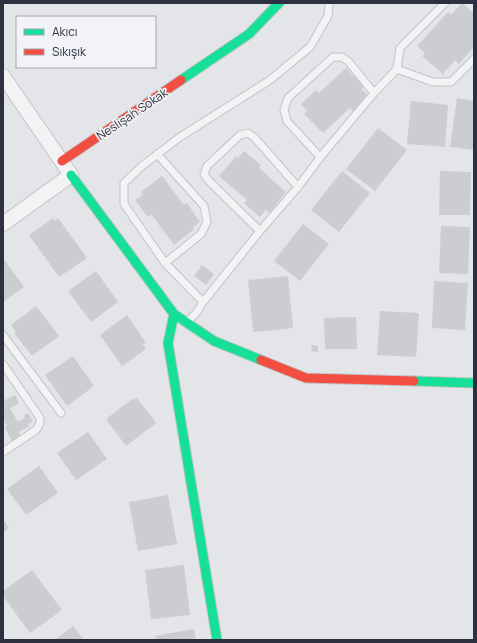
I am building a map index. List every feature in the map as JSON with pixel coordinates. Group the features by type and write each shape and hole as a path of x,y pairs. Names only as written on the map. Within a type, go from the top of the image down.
{"street":[{"name":"Neslişah Sokak","path":"62,162 250,34 279,3"},
{"path":"3,76 71,175 174,314 214,341 306,378 474,383"},
{"path":"3,224 71,175"},
{"path":"174,314 168,343 217,640"}],"lane":[{"path":"203,302 165,263 124,204 124,183 142,166 180,137 270,80 310,48 328,16 329,3"},
{"path":"186,322 197,312 203,302 260,231 298,187 320,157 374,93 397,69 400,48 445,3"},
{"path":"320,157 287,121 284,110 288,98 333,57 342,57 348,61 374,93"},
{"path":"397,69 433,82 451,82 474,60"},
{"path":"260,231 209,181 204,174 207,166 240,135 248,133 255,138 298,187"},
{"path":"157,154 204,206 207,222 201,234 165,263"},
{"path":"3,335 61,413"},
{"path":"3,364 40,418 40,423 36,430 3,452"}],"building":[{"path":"462,3 474,13 474,47 459,64 455,60 443,74 422,56 425,53 417,46 448,12 451,15"},
{"path":"346,68 364,87 362,89 368,96 353,111 350,108 323,133 304,114 307,111 301,104 316,90 319,93"},
{"path":"457,98 474,101 474,150 450,147"},
{"path":"411,101 448,105 445,147 407,144"},
{"path":"378,128 407,150 375,191 346,169"},
{"path":"244,151 261,165 259,168 286,192 269,213 266,210 260,217 244,203 247,200 219,176 236,156 238,158"},
{"path":"342,171 370,193 339,232 311,210"},
{"path":"440,171 471,172 470,215 439,215"},
{"path":"162,176 184,205 187,203 200,222 193,227 194,229 174,245 151,214 148,217 135,200 143,195 141,192"},
{"path":"53,218 55,221 58,218 87,258 59,277 29,235"},
{"path":"303,224 329,244 300,281 274,261"},
{"path":"441,226 470,227 468,274 439,273"},
{"path":"3,258 24,287 3,302"},
{"path":"202,265 214,274 206,285 194,276"},
{"path":"96,271 118,302 91,322 68,291"},
{"path":"288,276 293,328 253,332 248,280"},
{"path":"434,281 468,283 465,330 432,328"},
{"path":"36,306 59,336 32,356 14,333 16,332 11,325"},
{"path":"380,311 419,313 416,357 377,355"},
{"path":"127,315 146,343 143,344 146,349 122,366 100,335"},
{"path":"356,317 357,349 325,349 324,318"},
{"path":"312,345 318,346 318,352 311,351"},
{"path":"73,356 94,386 67,406 45,375"},
{"path":"15,395 19,403 10,408 18,422 25,418 23,416 28,413 33,422 28,424 29,426 19,432 21,436 12,441 3,419 3,401"},
{"path":"137,398 156,423 126,446 106,419 132,399"},
{"path":"88,432 107,459 76,480 57,453"},
{"path":"39,466 58,493 26,515 7,489"},
{"path":"168,495 177,544 138,551 129,502"},
{"path":"3,519 9,528 3,532"},
{"path":"184,565 190,615 151,619 145,570"},
{"path":"32,570 62,610 30,633 3,596 3,591"},
{"path":"73,626 84,640 55,640"},
{"path":"194,629 196,640 156,640 155,636"}],"traffic: fast":[{"path":"181,80 249,34 279,3"},
{"path":"71,175 174,314 214,341 261,360"},
{"path":"174,314 168,343 217,640"},
{"path":"414,381 474,383"}],"traffic: jam":[{"path":"62,161 181,80"},
{"path":"261,360 306,378 414,381"}]}
